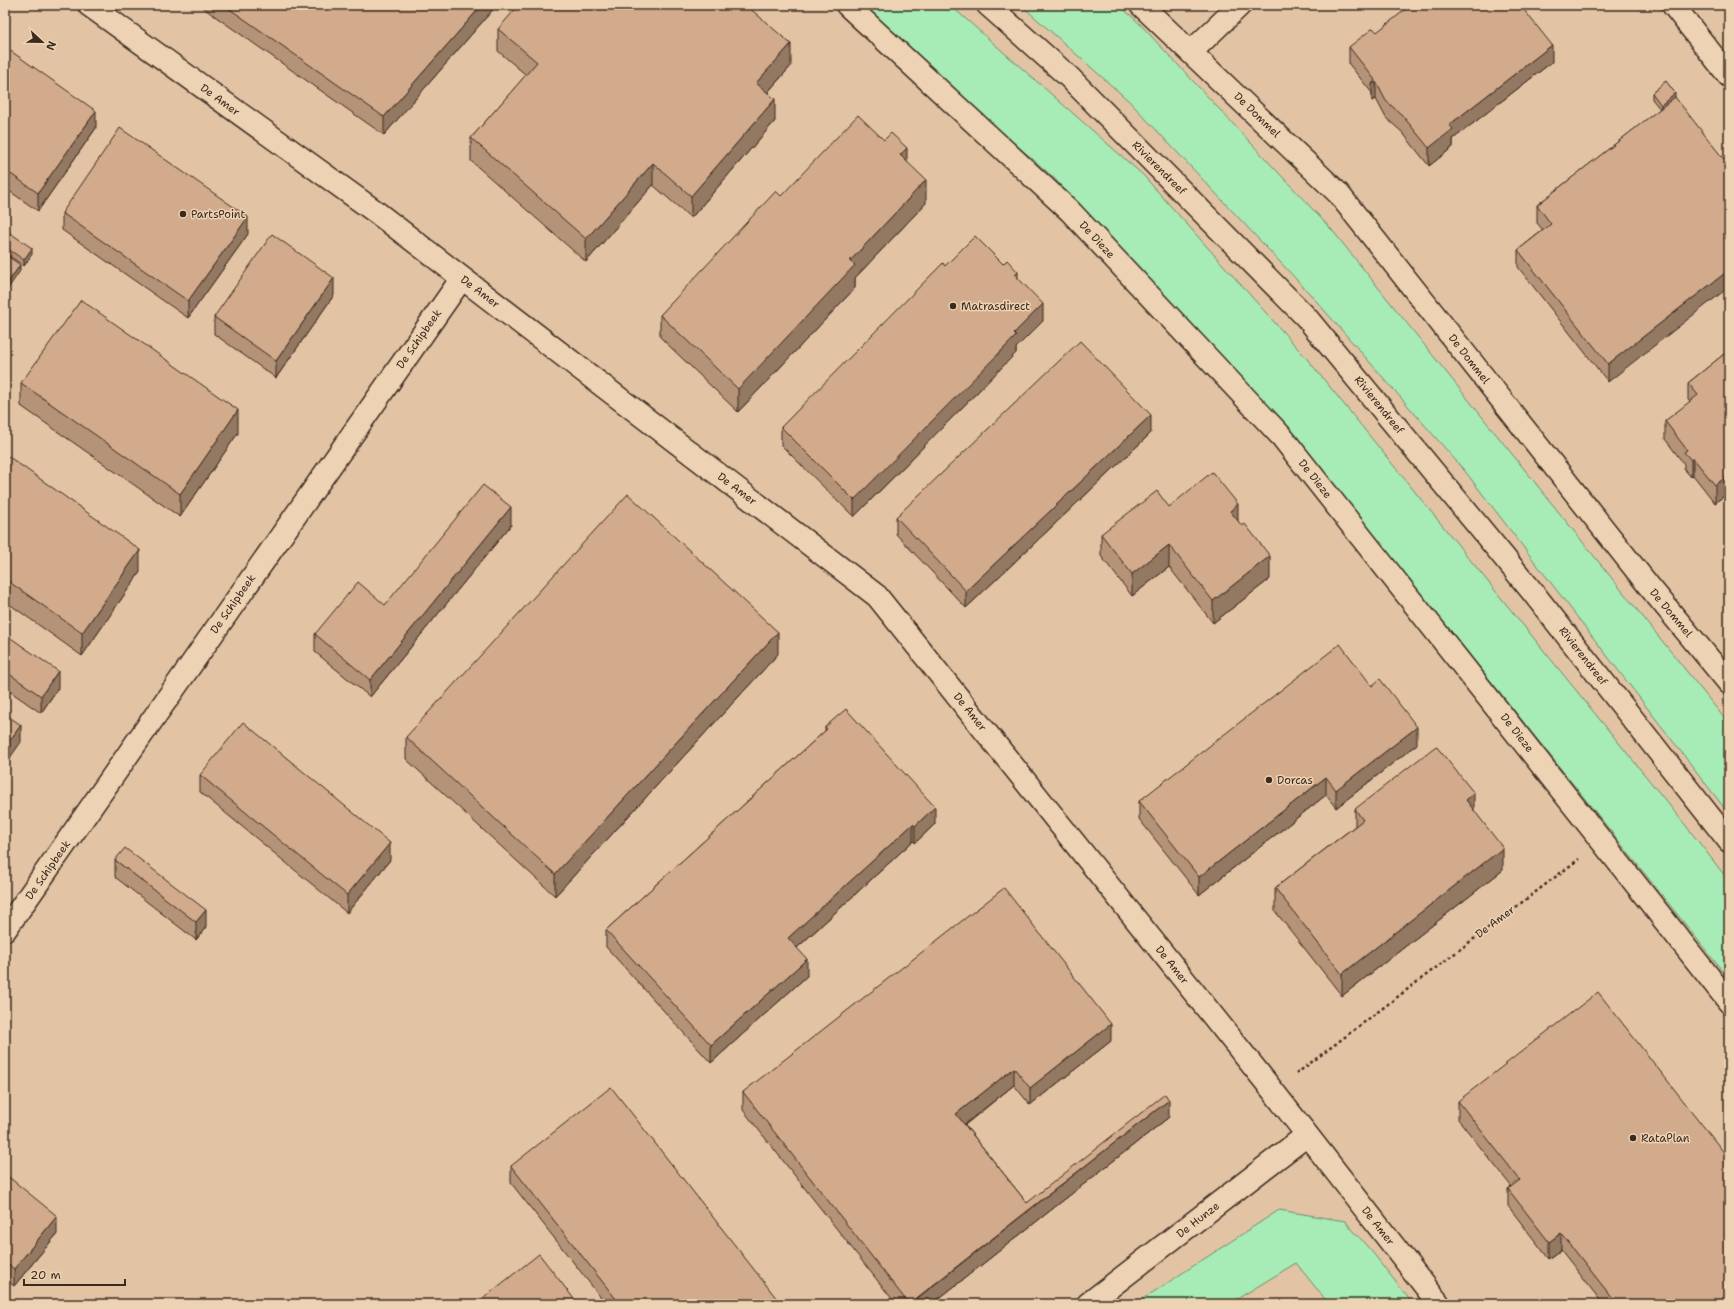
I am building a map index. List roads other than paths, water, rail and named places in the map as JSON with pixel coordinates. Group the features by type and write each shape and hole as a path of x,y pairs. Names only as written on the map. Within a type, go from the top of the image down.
{"street":[{"name":"De Amer","path":"89,5 376,212 877,596 1273,1091 1439,1304"},
{"name":"De Dieze","path":"847,5 1070,211 1282,437 1729,1002"},
{"name":"Rivierendreef","path":"988,5 1069,77 1306,317 1526,584 1729,841"},
{"name":"De Dommel","path":"1142,5 1338,193 1648,585 1729,683"},
{"path":"1191,52 1240,5"},
{"path":"1673,5 1729,76"},
{"name":"De Schipbeek","path":"5,930 462,278"},
{"name":"De Hunze","path":"1088,1304 1307,1135"}],"place":[{"name":"PartsPoint","path":"183,214"},
{"name":"Matrasdirect","path":"953,306"},
{"name":"Dorcas","path":"1269,780"},
{"name":"RataPlan","path":"1633,1138"}]}
